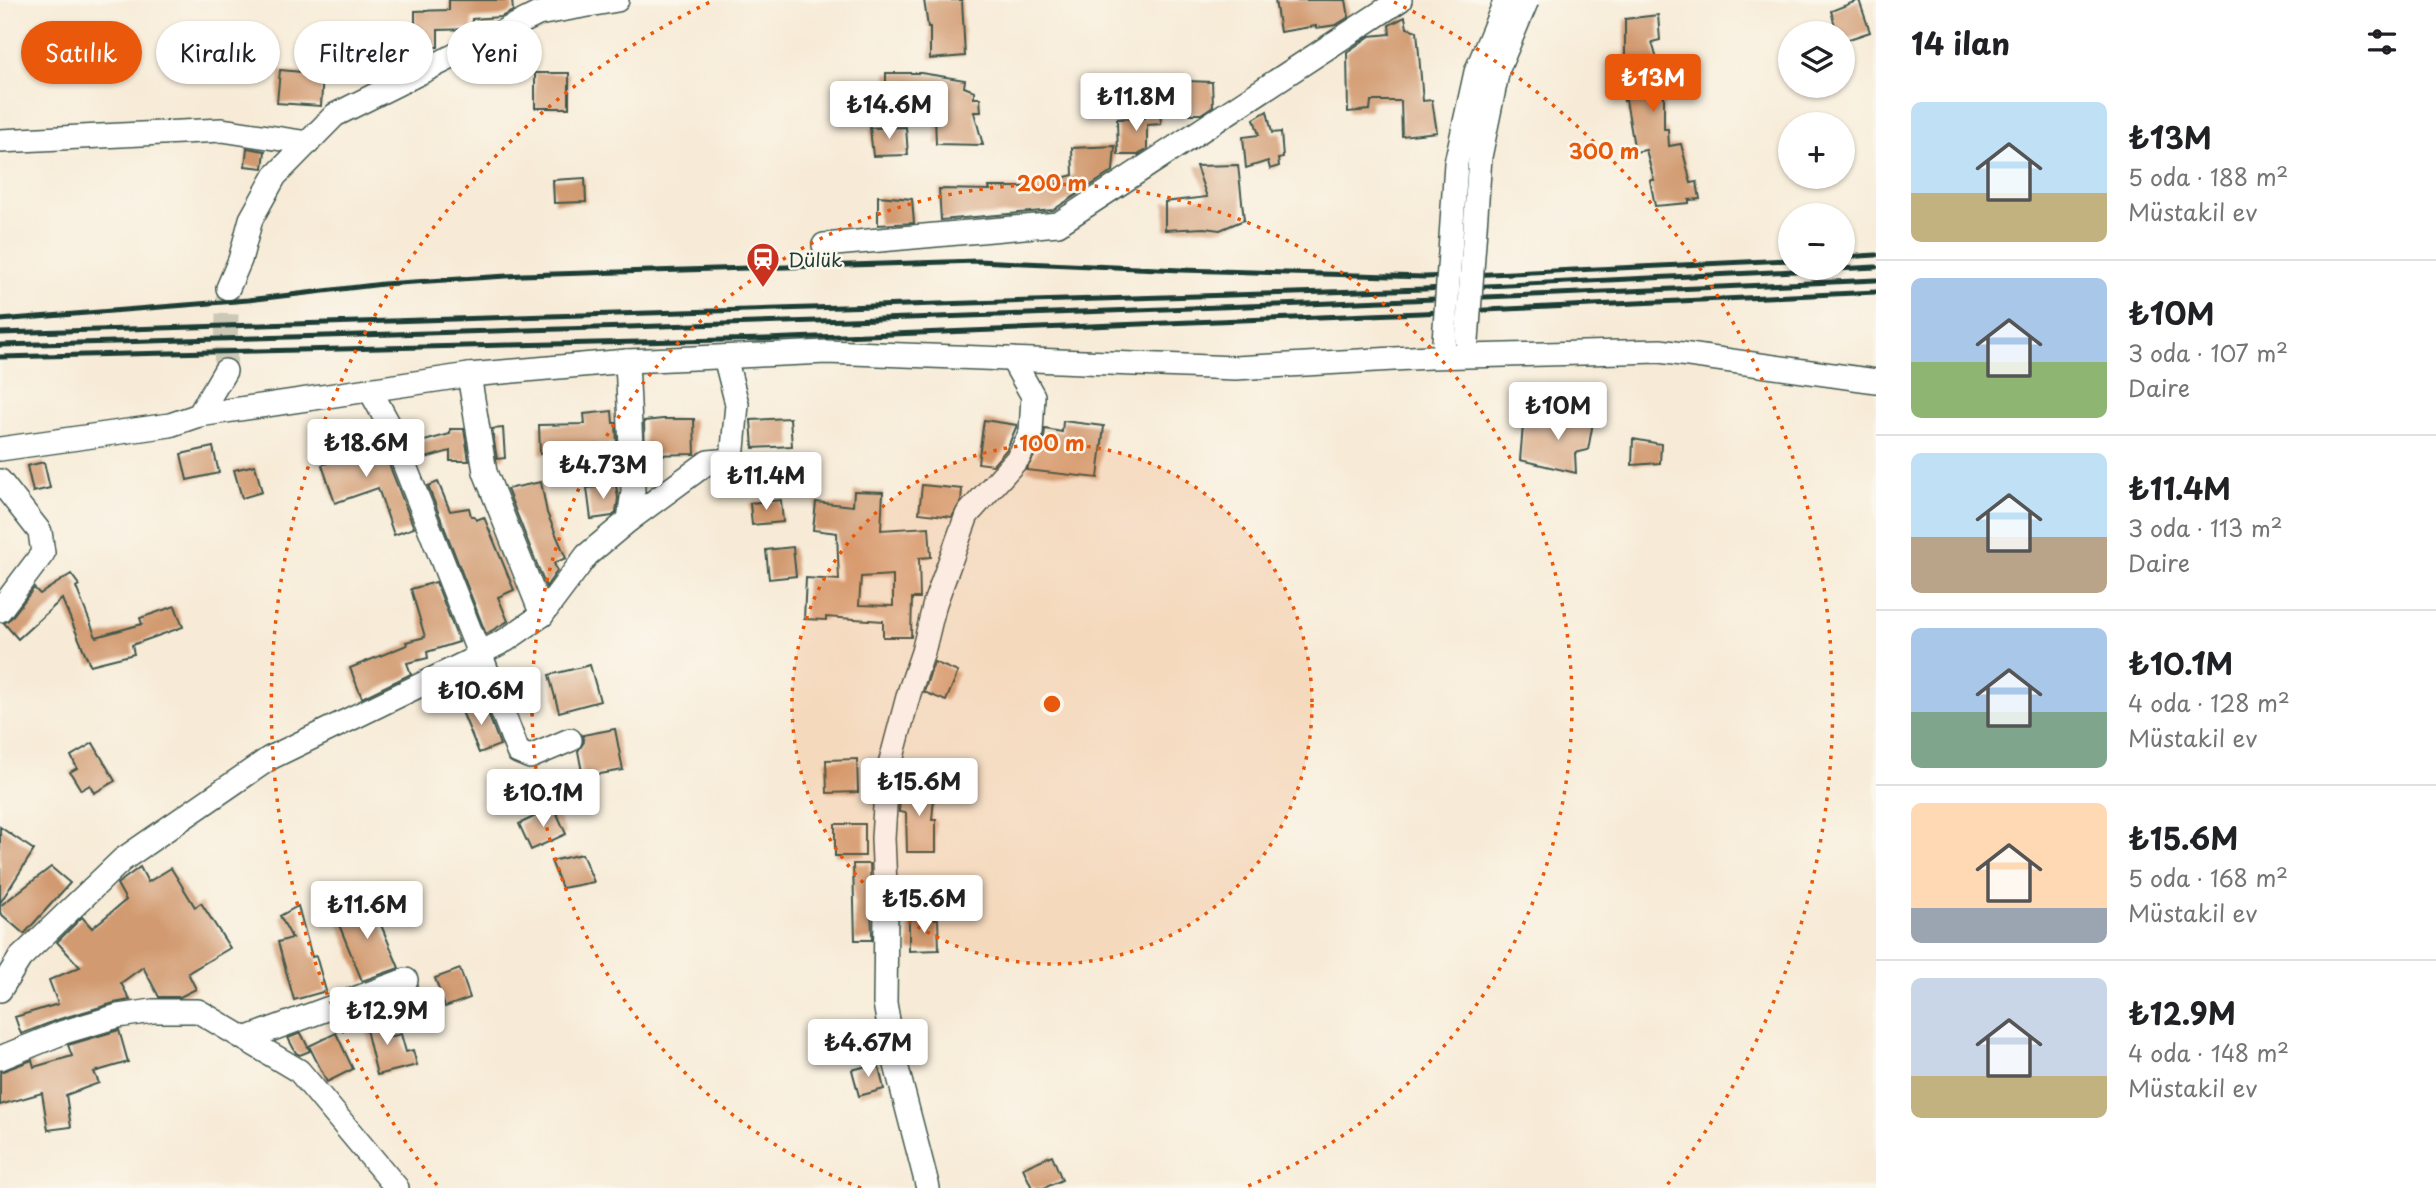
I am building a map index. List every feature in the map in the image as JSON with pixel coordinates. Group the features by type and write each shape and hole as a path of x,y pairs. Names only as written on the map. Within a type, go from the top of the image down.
{"street":[{"path":"228,288 240,260 251,219 275,176 335,115 538,14 617,0"},
{"path":"824,245 1058,224 1400,0"},
{"path":"1456,349 1456,163 1476,72 1506,0"},
{"path":"1456,349 1480,157 1498,69 1527,0"},
{"path":"0,141 222,130 308,143"},
{"path":"0,449 170,425 199,415 469,375 627,362 827,352 1235,368 1456,349 1660,351 1876,381"},
{"path":"0,990 20,958 122,860 270,758 506,640 542,615 587,555 629,520 708,462 732,460 737,404 725,357"},
{"path":"928,1188 895,1061 885,1003 886,911 883,838 887,776 935,603 967,515 1018,457 1031,433 1033,396 1012,359"},
{"path":"627,362 633,491 629,520"},
{"path":"199,415 225,371"},
{"path":"469,375 485,472 542,615"},
{"path":"370,390 388,423 518,752 530,757 570,740"},
{"path":"0,481 40,532 43,553 0,610"},
{"path":"246,1039 405,980"},
{"path":"0,1058 64,1032 118,1016 153,1011 198,1011 299,1071 397,1188"}],"building":[{"path":"449,0 512,0 513,11 501,17 447,21 447,30 438,30 438,47 433,47 433,21 415,21 415,11 449,10"},
{"path":"924,0 962,0 965,56 930,59 930,27"},
{"path":"1275,0 1346,0 1349,17 1336,25 1280,32"},
{"path":"1859,0 1870,32 1855,37 1855,21 1834,21 1831,11"},
{"path":"1658,15 1660,40 1652,42 1664,84 1664,129 1668,129 1669,146 1681,144 1691,183 1697,182 1700,199 1689,200 1689,203 1655,206 1650,180 1654,180 1646,150 1635,152 1619,64 1625,62 1625,19"},
{"path":"1405,17 1407,28 1417,31 1423,101 1432,100 1437,132 1402,136 1401,101 1371,101 1370,110 1348,112 1347,52 1370,36 1390,34 1389,25"},
{"path":"280,70 294,71 294,84 322,84 321,106 277,103"},
{"path":"542,73 569,73 569,108 535,108 535,84 542,84"},
{"path":"886,73 921,73 965,80 964,87 974,91 974,98 980,98 981,112 974,112 983,145 936,144 935,117 931,118 930,100 886,102"},
{"path":"1186,81 1212,82 1213,106 1201,114 1190,114"},
{"path":"1160,110 1161,124 1147,125 1147,149 1138,155 1118,155 1117,119 1145,118 1143,111"},
{"path":"1267,111 1272,133 1281,132 1283,158 1278,159 1279,166 1270,169 1268,161 1246,168 1243,137 1259,135 1254,119"},
{"path":"906,127 908,155 873,156 870,128"},
{"path":"1115,146 1113,171 1053,210 941,220 939,189 1044,187 1044,183 1073,175 1072,148"},
{"path":"247,148 265,151 263,168 245,166"},
{"path":"1238,165 1244,220 1220,230 1165,230 1165,202 1207,197 1196,166"},
{"path":"585,178 586,202 554,203 553,180"},
{"path":"878,196 912,199 914,223 878,225"},
{"path":"1590,409 1592,428 1588,450 1575,453 1576,473 1520,460 1523,426 1569,425 1571,410"},
{"path":"612,411 617,443 571,447 571,453 540,454 539,425 585,424 584,414"},
{"path":"790,418 792,446 753,448 751,420"},
{"path":"694,419 695,454 645,455 644,421"},
{"path":"984,420 1017,425 1007,449 993,465 978,463"},
{"path":"1063,421 1104,426 1098,478 1026,470 1044,439 1045,429 1062,432"},
{"path":"503,428 505,458 497,459 492,429"},
{"path":"450,429 464,429 469,461 450,461 450,451 418,460 410,440 416,439 417,443 450,434"},
{"path":"335,430 353,430 354,456 381,444 414,528 394,535 378,488 335,503 322,465 336,460"},
{"path":"1633,439 1661,444 1660,463 1632,465"},
{"path":"213,447 219,473 187,480 181,454"},
{"path":"44,462 50,488 33,492 27,466"},
{"path":"255,465 262,492 242,498 234,470"},
{"path":"438,482 450,511 469,508 471,516 476,520 484,517 514,590 498,597 508,621 486,634 428,486"},
{"path":"541,482 547,513 566,558 554,563 557,571 546,587 507,489"},
{"path":"616,485 616,513 591,519 587,488"},
{"path":"922,485 962,489 961,501 952,517 919,513"},
{"path":"854,491 883,492 881,530 929,527 931,557 919,558 920,598 912,598 911,637 883,637 883,621 826,617 826,620 804,619 806,578 839,580 837,533 813,530 816,502 853,506","holes":["893,575 893,606 859,605 861,577"]},
{"path":"781,500 783,522 752,525 750,503"},
{"path":"793,547 796,576 769,579 766,550"},
{"path":"71,574 79,585 76,587 96,637 142,624 140,618 175,606 183,627 132,645 134,654 90,665 62,599 18,639 4,623 34,588 40,594"},
{"path":"436,582 459,642 427,652 428,658 407,663 411,674 362,698 350,668 407,645 406,642 425,637 411,589"},
{"path":"934,662 958,672 946,701 924,692"},
{"path":"590,665 600,701 559,712 549,675"},
{"path":"483,700 500,745 479,753 461,709"},
{"path":"615,729 623,770 583,777 578,751 584,742 583,735"},
{"path":"93,743 115,781 94,793 90,785 81,790 70,772 77,768 71,756"},
{"path":"857,759 858,792 827,793 826,760"},
{"path":"901,784 935,787 932,820 936,820 936,852 907,852 906,813 899,812"},
{"path":"554,807 566,834 531,850 519,824"},
{"path":"835,824 865,824 865,856 835,856"},
{"path":"0,827 34,850 0,903"},
{"path":"582,854 594,882 562,888 551,861"},
{"path":"853,864 870,864 872,940 855,940"},
{"path":"51,867 70,883 24,934 0,913 0,906"},
{"path":"140,867 148,882 171,868 195,907 201,903 230,948 188,973 196,989 180,997 159,997 143,967 121,983 130,1000 60,1019 21,1034 15,1017 58,1004 49,980 80,967 57,942 82,917 92,928 126,900 117,884"},
{"path":"371,901 399,968 362,981 335,915"},
{"path":"298,906 312,957 316,956 326,991 294,1000 278,942 292,938 280,916"},
{"path":"909,919 938,919 939,950 909,951"},
{"path":"460,969 470,998 445,1007 435,978"},
{"path":"380,1013 389,1037 401,1034 406,1052 413,1050 417,1065 377,1075 363,1017"},
{"path":"119,1030 128,1062 94,1072 99,1083 66,1095 71,1127 48,1130 42,1093 0,1105 0,1072 32,1060 34,1067 72,1056 68,1045"},
{"path":"301,1033 310,1051 300,1055 296,1053 288,1038"},
{"path":"336,1033 353,1069 327,1082 309,1046"},
{"path":"878,1063 884,1089 859,1096 852,1070"},
{"path":"1052,1155 1062,1180 1044,1188 1032,1188 1023,1168"}],"tunnel":[{"path":"225,371 228,288"}],"railway":[{"path":"1855,256 1876,255"},
{"path":"0,320 248,300 383,284 522,275 978,261 1425,277 1778,261"},
{"path":"0,333 1424,289 1876,267"},
{"path":"0,345 938,317 1876,280"},
{"path":"0,357 765,339 1876,292"}],"place":[{"name":"Dülük","path":"763,289"}]}
